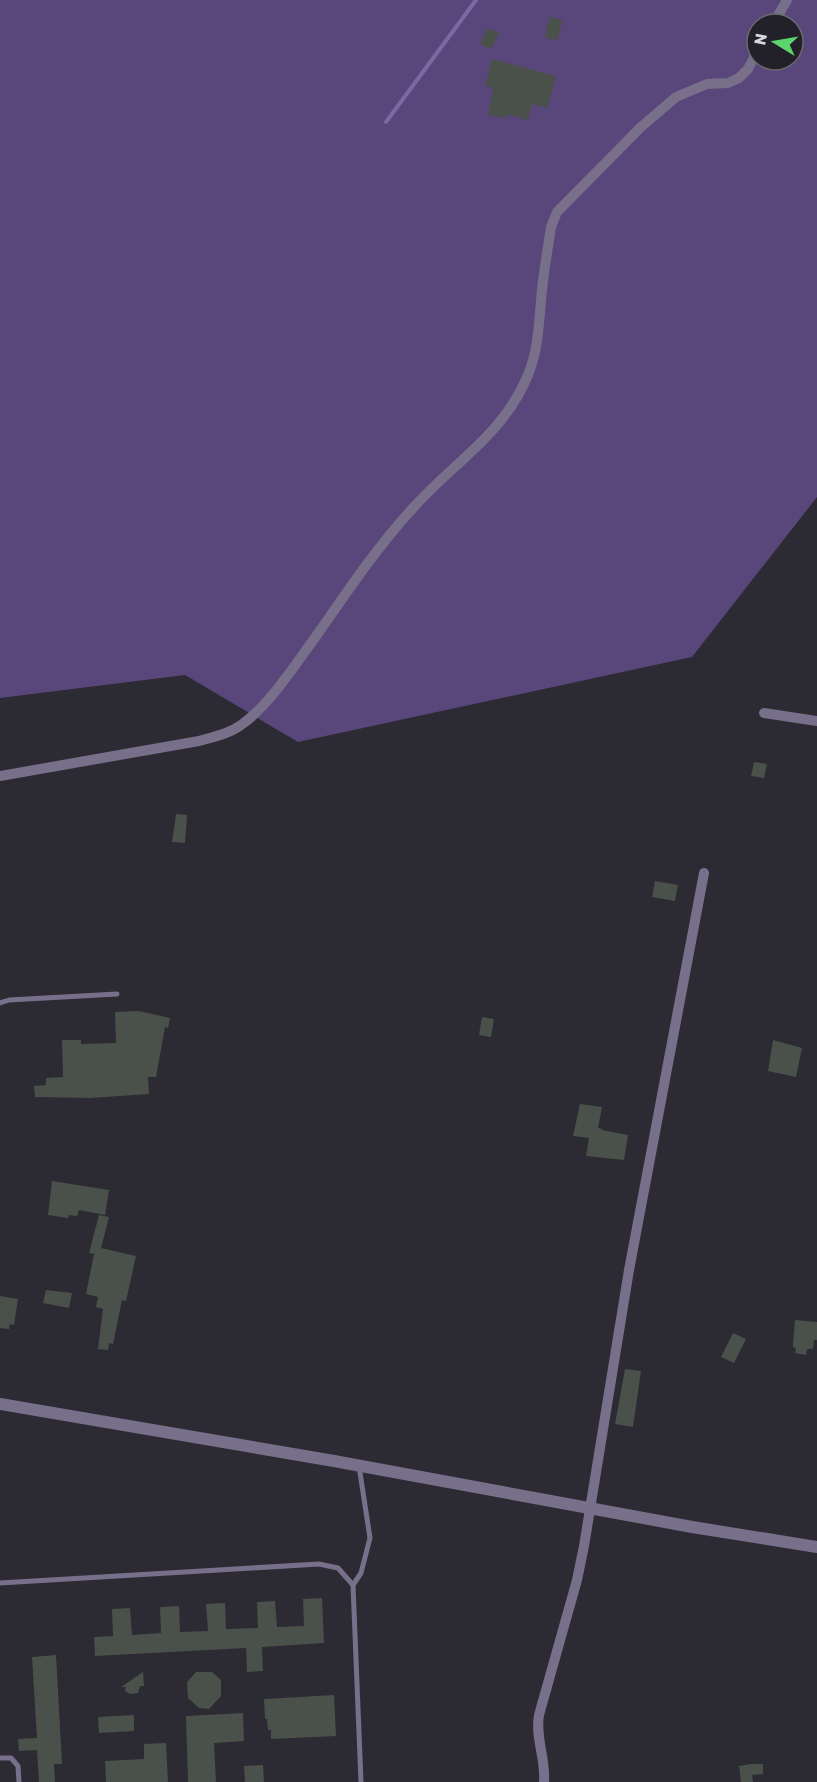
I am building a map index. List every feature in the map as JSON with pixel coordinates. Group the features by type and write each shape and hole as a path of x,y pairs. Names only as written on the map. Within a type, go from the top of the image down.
{"street":[{"path":"0,776 199,741 222,735 240,726 260,707 294,666 412,508 486,439 515,400 528,375 537,342 550,237 557,212 641,127 676,97 707,84 728,83 745,72"},
{"path":"764,713 817,721"},
{"path":"544,1782 545,1769 537,1726 578,1580 629,1270 704,873"},
{"path":"0,1404 817,1547"}],"lane":[{"path":"0,1003 9,1000 117,994"},
{"path":"359,1466 370,1538 361,1573 353,1586 361,1782"},
{"path":"0,1583 320,1564 338,1568 353,1586"},
{"path":"0,1758 11,1758 18,1766 19,1782"}],"shaded area":[{"path":"0,0 817,0 817,497 692,657 298,742 185,675 0,698"}],"building":[{"path":"549,17 562,20 558,40 545,38"},
{"path":"488,28 499,33 491,49 480,44"},
{"path":"492,59 556,76 547,108 532,104 528,120 507,114 506,118 488,115 493,88 485,86"},
{"path":"754,762 767,764 764,778 751,776"},
{"path":"176,814 187,815 185,843 172,842"},
{"path":"655,881 678,885 675,901 652,897"},
{"path":"139,1011 170,1018 168,1028 165,1027 156,1077 148,1077 149,1094 90,1098 35,1097 34,1086 46,1085 46,1078 63,1077 62,1040 81,1040 81,1044 116,1043 115,1012"},
{"path":"482,1017 494,1019 491,1037 479,1035"},
{"path":"773,1040 802,1048 796,1077 768,1071"},
{"path":"580,1104 602,1107 598,1128 628,1135 624,1160 586,1156 589,1138 573,1136"},
{"path":"52,1181 109,1190 105,1215 79,1210 77,1216 69,1215 68,1218 48,1215"},
{"path":"99,1215 109,1217 101,1248 136,1256 126,1301 122,1300 113,1344 109,1343 108,1350 98,1349 103,1309 96,1307 98,1297 86,1294 94,1254 89,1253"},
{"path":"46,1290 72,1293 69,1308 43,1303"},
{"path":"0,1296 18,1299 14,1325 10,1324 9,1329 0,1328"},
{"path":"795,1320 817,1322 817,1340 814,1340 813,1349 807,1349 806,1355 795,1353 796,1348 793,1347"},
{"path":"733,1333 746,1339 734,1363 721,1357"},
{"path":"625,1369 641,1371 633,1427 615,1424"},
{"path":"322,1598 324,1643 262,1647 263,1671 247,1672 246,1648 95,1656 94,1637 113,1636 112,1609 130,1608 132,1635 161,1633 160,1607 179,1606 180,1632 208,1631 206,1604 225,1603 226,1629 258,1628 257,1602 275,1601 277,1627 304,1626 303,1599"},
{"path":"56,1655 62,1764 54,1764 55,1782 39,1782 37,1750 19,1751 18,1739 37,1738 32,1657"},
{"path":"143,1672 144,1686 140,1686 138,1693 130,1694 125,1691 126,1687 121,1687"},
{"path":"196,1672 212,1672 221,1680 221,1696 209,1709 199,1708 188,1698 187,1682"},
{"path":"334,1695 336,1736 271,1739 271,1730 268,1730 267,1719 265,1719 264,1699"},
{"path":"243,1713 244,1741 214,1743 216,1782 188,1782 186,1716"},
{"path":"134,1715 134,1731 99,1733 98,1717"},
{"path":"166,1743 168,1782 106,1782 105,1761 144,1759 144,1744"},
{"path":"763,1764 763,1774 752,1775 753,1782 741,1782 739,1766"},
{"path":"263,1765 264,1782 245,1782 244,1766"}],"waterway":[{"path":"386,122 476,0"}]}
